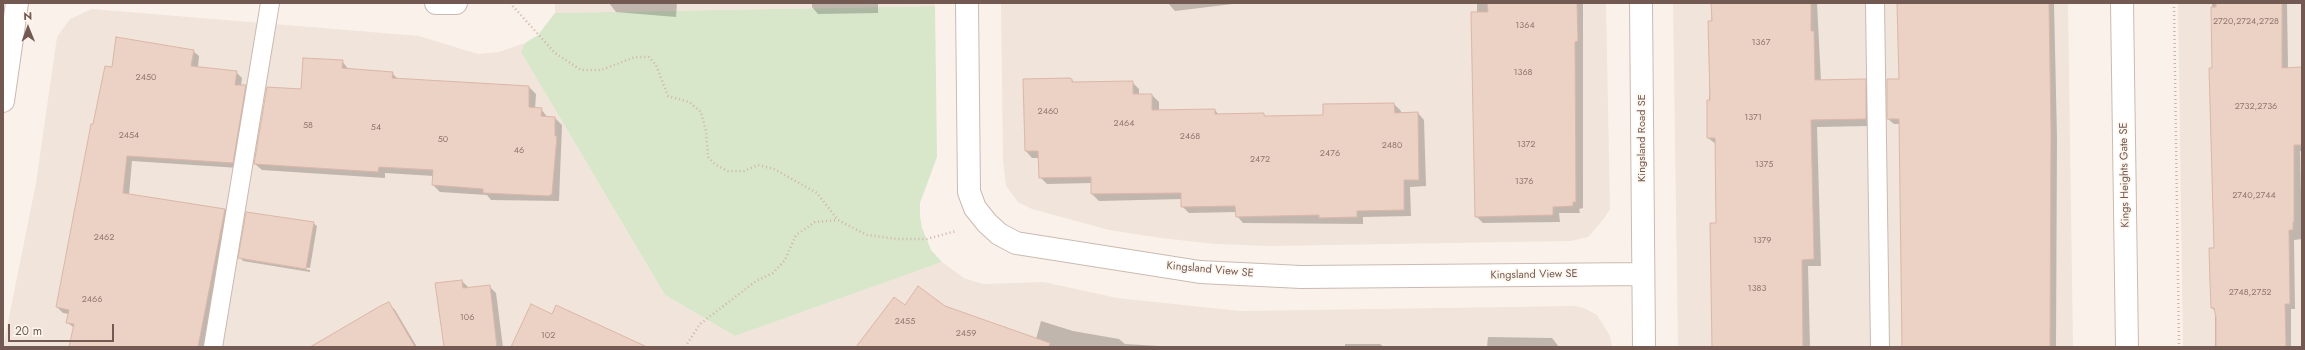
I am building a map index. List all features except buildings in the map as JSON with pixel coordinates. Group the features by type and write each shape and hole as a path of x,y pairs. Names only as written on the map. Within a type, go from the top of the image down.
{"street":[{"path":"3,101 17,3"},
{"path":"436,3 456,3"},
{"name":"Kingsland View SE","path":"967,3 969,192 975,208 987,223 999,234 1016,243 1200,272 1301,277 1643,274"},
{"name":"Kingsland Road SE","path":"1641,3 1644,347"},
{"name":"Kings Heights Gate SE","path":"2122,3 2127,347"}],"lane":[{"path":"213,347 270,3"},
{"path":"1875,3 1880,347"}],"path":[{"path":"510,3 555,53 581,70 601,70 635,57 649,57 656,65 668,96 689,102 701,112 706,131 708,157 716,166 728,171 744,171 758,165 774,169 817,193 838,220 867,234 898,239 927,239 987,223"},
{"path":"2174,3 2179,347"},
{"path":"685,347 700,324 756,281 773,273 785,260 796,234 816,222 838,220"}],"shaded area":[{"path":"555,3 935,3 935,6 555,13"},
{"path":"1001,3 1606,3 1610,209 1603,220 1588,237 1571,241 1271,246 1215,244 1109,230 1032,209 1018,202 1006,186 1003,160"},
{"path":"1673,3 2068,3 2073,347 1678,347"},
{"path":"2178,3 2302,3 2302,347 2183,347"},
{"path":"92,9 419,36 478,54 499,52 525,43 521,52 665,295 735,336 942,262 964,278 983,284 1044,282 1117,298 1240,311 1575,306 1584,308 1597,315 1610,336 1612,347 3,347 36,183 57,37 70,19"}],"green space":[{"path":"935,6 937,157 920,203 920,216 922,228 931,250 942,262 735,336 665,295 521,52 525,43 538,35 555,13"}]}
